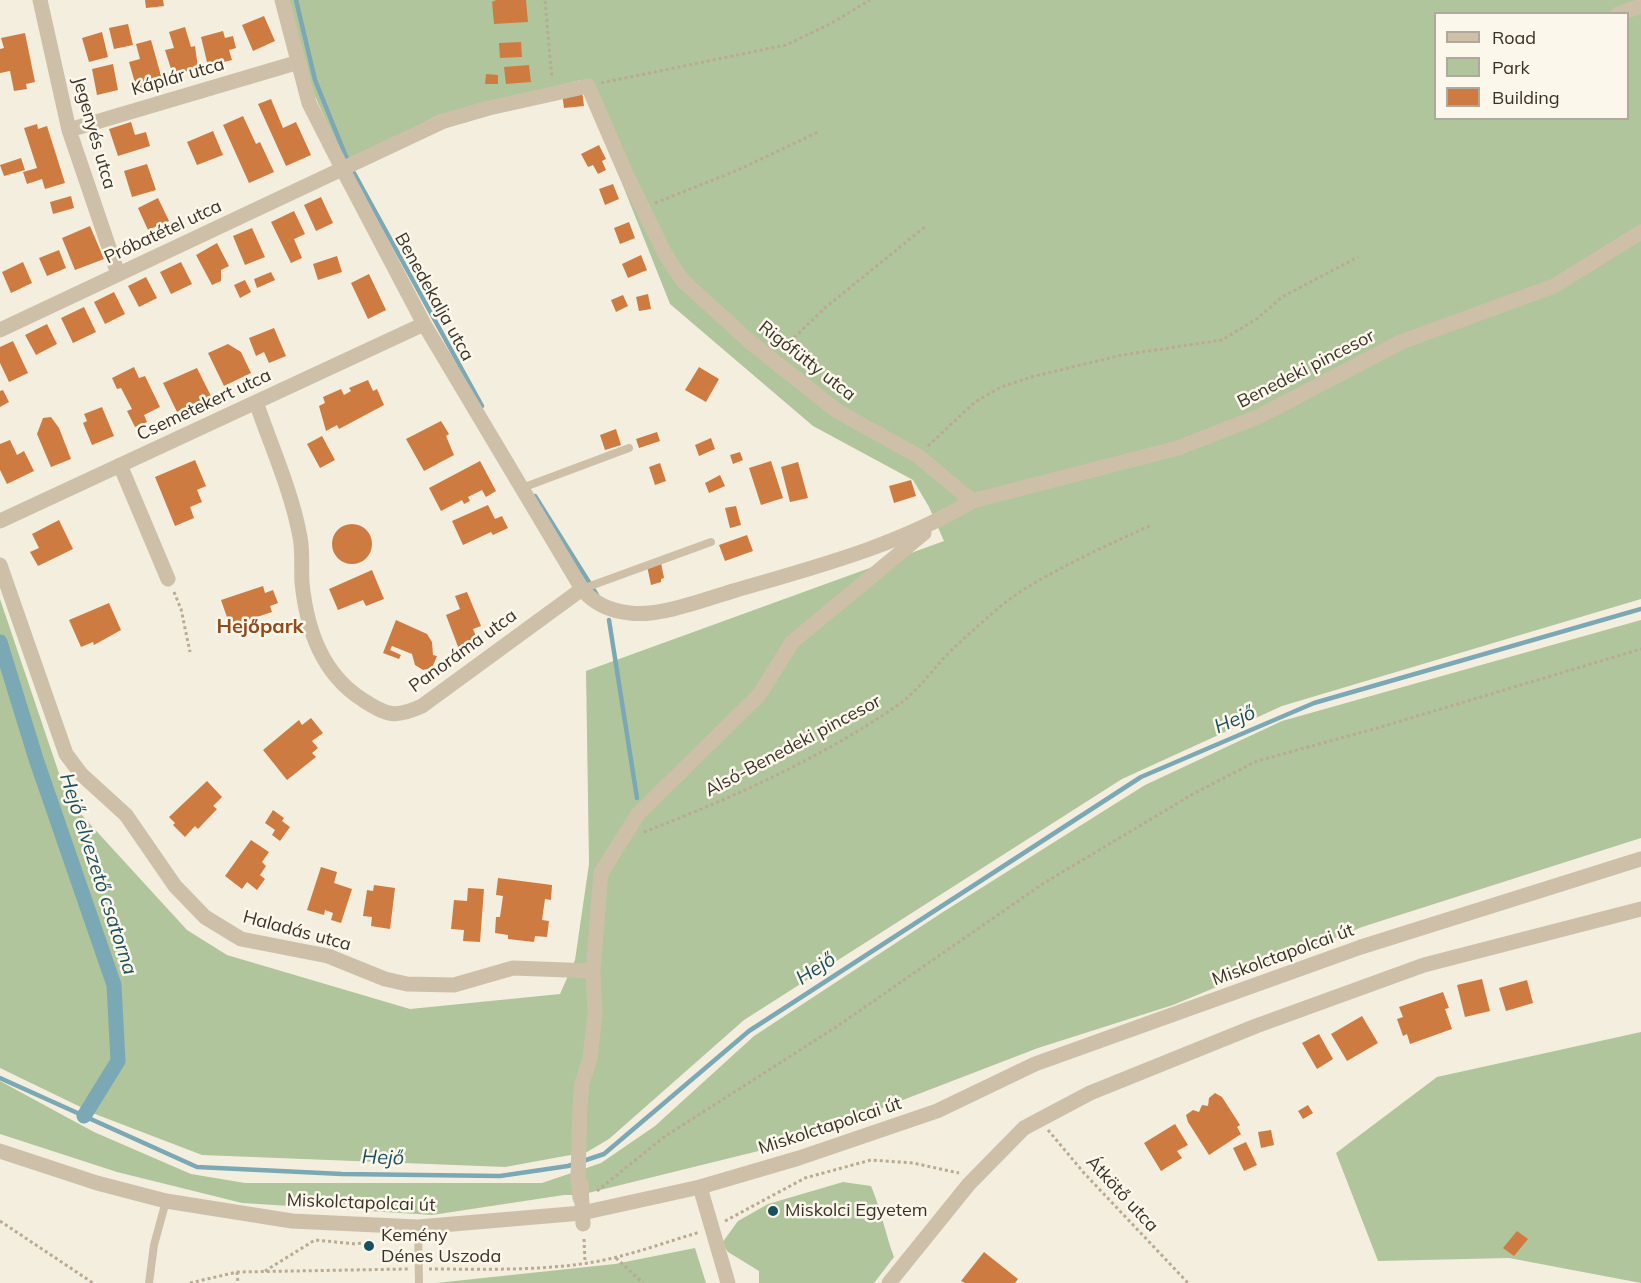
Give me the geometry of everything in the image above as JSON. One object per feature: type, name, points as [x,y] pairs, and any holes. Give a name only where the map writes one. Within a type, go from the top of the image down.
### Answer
[{"type":"street","name":"Jegenyés utca","points":[[40,0],[69,130],[118,274]]},
{"type":"street","name":"Benedekalja utca","points":[[282,0],[309,103],[342,168],[424,324],[529,484],[585,593]]},
{"type":"street","points":[[1624,12],[1641,6]]},
{"type":"street","name":"Káplár utca","points":[[69,130],[299,62]]},
{"type":"street","points":[[342,168],[444,122],[588,86]]},
{"type":"street","name":"Rigófütty utca","points":[[588,86],[664,252],[682,280],[771,360],[837,411],[918,456],[972,501]]},
{"type":"street","name":"Próbatétel utca","points":[[0,330],[342,168]]},
{"type":"street","name":"Benedeki pincesor","points":[[972,501],[1178,448],[1260,416],[1401,342],[1554,286],[1641,232]]},
{"type":"street","name":"Csemetekert utca","points":[[0,521],[424,324]]},
{"type":"street","name":"Panoráma utca","points":[[256,402],[301,538],[302,583],[312,636],[332,673],[357,696],[382,712],[402,715],[422,706],[585,593]]},
{"type":"street","points":[[120,465],[168,579]]},
{"type":"street","points":[[581,1200],[579,1140],[582,1083],[590,1059],[595,1013],[593,971],[601,873],[638,814],[759,695],[792,642],[938,522],[972,501]]},
{"type":"street","points":[[585,593],[597,604],[632,614],[666,609],[859,555],[938,522]]},
{"type":"street","name":"Haladás utca","points":[[0,565],[66,754],[81,774],[126,815],[175,886],[221,929],[241,939],[328,956],[386,979],[407,984],[454,985],[513,968],[593,971]]},
{"type":"street","name":"Miskolctapolcai út","points":[[0,1150],[97,1183],[166,1201],[292,1221],[391,1227],[418,1227],[581,1200],[700,1187],[799,1158],[937,1111],[1035,1064],[1361,947],[1641,859]]},
{"type":"street","points":[[889,1283],[969,1184],[1024,1128],[1090,1093],[1256,1026],[1424,965],[1641,909]]},
{"type":"street","points":[[700,1187],[728,1283]]},
{"type":"lane","points":[[529,484],[628,448]]},
{"type":"lane","points":[[585,593],[597,584],[711,542]]},
{"type":"lane","points":[[149,1283],[154,1245],[166,1201]]},
{"type":"lane","points":[[418,1227],[419,1283]]},
{"type":"path","points":[[588,86],[786,45],[830,24],[870,0]]},
{"type":"path","points":[[545,1],[553,93]]},
{"type":"path","points":[[643,208],[738,170],[818,132]]},
{"type":"path","points":[[771,360],[826,307],[926,226]]},
{"type":"path","points":[[918,456],[975,402],[1001,387],[1031,377],[1122,355],[1222,340],[1258,318],[1282,297],[1358,257]]},
{"type":"path","name":"Alsó-Benedeki pincesor","points":[[636,837],[668,825],[796,764],[898,706],[958,644],[1024,589],[1110,543],[1152,525]]},
{"type":"path","points":[[168,579],[181,609],[190,652]]},
{"type":"path","points":[[581,1200],[593,1194],[664,1137],[836,1027],[1044,883],[1193,794],[1257,761],[1374,729],[1641,649]]},
{"type":"path","name":"Átkötő utca","points":[[1040,1120],[1084,1173],[1188,1283]]},
{"type":"path","points":[[0,1221],[93,1283]]},
{"type":"path","points":[[263,1272],[315,1240],[356,1244],[390,1238],[391,1227]]},
{"type":"path","points":[[616,1258],[643,1283]]},
{"type":"path","points":[[237,1272],[238,1283]]},
{"type":"green space","points":[[289,0],[1641,0],[1641,599],[1282,706],[1122,779],[744,1020],[609,1139],[587,1152],[505,1167],[202,1155],[95,1114],[0,1068],[0,599],[68,800],[187,930],[227,955],[410,1009],[560,994],[575,960],[589,864],[586,671],[944,541],[929,507],[913,480],[813,426],[670,304],[581,80],[439,115],[345,162],[308,81]]},
{"type":"green space","points":[[1641,620],[1641,838],[1362,927],[1173,1005],[1038,1048],[791,1143],[580,1195],[564,1195],[432,1215],[242,1203],[117,1172],[0,1134],[0,1081],[94,1132],[191,1174],[245,1183],[542,1183],[601,1163],[655,1126],[754,1036],[943,912],[1145,785],[1282,721]]},
{"type":"green space","points":[[1641,1032],[1641,1283],[1509,1258],[1378,1261],[1336,1153],[1437,1077]]},
{"type":"green space","points":[[843,1182],[871,1186],[894,1257],[874,1283],[759,1283],[759,1271],[728,1252],[722,1243],[738,1221],[768,1204]]},
{"type":"green space","points":[[695,1248],[706,1283],[436,1283],[615,1264]]},
{"type":"building","points":[[145,0],[163,0],[164,6],[146,8]]},
{"type":"building","points":[[526,0],[528,22],[494,24],[492,2]]},
{"type":"building","points":[[264,16],[275,41],[253,51],[242,25]]},
{"type":"building","points":[[128,24],[133,45],[114,49],[109,28]]},
{"type":"building","points":[[185,27],[191,47],[195,46],[198,68],[173,75],[165,50],[174,48],[169,32]]},
{"type":"building","points":[[223,31],[225,38],[233,36],[236,48],[229,50],[232,60],[208,66],[201,37]]},
{"type":"building","points":[[102,32],[108,57],[89,62],[82,38]]},
{"type":"building","points":[[25,33],[35,82],[26,84],[27,89],[14,91],[10,71],[0,73],[0,49],[4,48],[1,38]]},
{"type":"building","points":[[151,40],[163,83],[137,90],[129,62],[140,59],[136,44]]},
{"type":"building","points":[[521,42],[522,57],[500,58],[499,43]]},
{"type":"building","points":[[113,64],[118,90],[97,95],[92,69]]},
{"type":"building","points":[[529,65],[531,82],[506,84],[504,67]]},
{"type":"building","points":[[486,74],[498,75],[498,84],[485,84]]},
{"type":"building","points":[[582,91],[584,106],[564,108],[562,93]]},
{"type":"building","points":[[271,99],[283,128],[296,122],[311,155],[286,166],[258,104]]},
{"type":"building","points":[[243,116],[256,144],[260,142],[274,172],[249,183],[223,125]]},
{"type":"building","points":[[131,122],[135,135],[146,132],[150,146],[118,156],[109,129]]},
{"type":"building","points":[[37,124],[38,129],[47,126],[65,183],[45,189],[42,179],[27,184],[23,172],[37,168],[24,128]]},
{"type":"building","points":[[213,131],[223,155],[197,165],[187,142]]},
{"type":"building","points":[[599,145],[606,159],[602,161],[606,170],[598,174],[593,165],[588,167],[581,154]]},
{"type":"building","points":[[21,158],[25,170],[4,176],[0,165]]},
{"type":"building","points":[[147,164],[156,190],[132,197],[124,171]]},
{"type":"building","points":[[613,184],[619,199],[605,205],[599,189]]},
{"type":"building","points":[[71,196],[74,208],[53,214],[50,202]]},
{"type":"building","points":[[321,197],[333,223],[316,231],[304,205]]},
{"type":"building","points":[[158,198],[169,221],[148,230],[138,208]]},
{"type":"building","points":[[294,211],[305,234],[294,239],[302,258],[291,263],[271,222]]},
{"type":"building","points":[[629,222],[635,238],[620,244],[614,228]]},
{"type":"building","points":[[90,226],[104,259],[75,270],[62,238]]},
{"type":"building","points":[[252,228],[265,257],[245,265],[233,236]]},
{"type":"building","points":[[217,243],[229,266],[221,270],[221,281],[212,285],[196,255]]},
{"type":"building","points":[[59,250],[66,268],[47,276],[39,258]]},
{"type":"building","points":[[641,255],[647,270],[628,278],[622,264]]},
{"type":"building","points":[[337,256],[342,272],[318,280],[313,264]]},
{"type":"building","points":[[23,262],[32,283],[11,293],[2,272]]},
{"type":"building","points":[[181,262],[192,284],[171,294],[160,272]]},
{"type":"building","points":[[271,272],[275,280],[257,288],[254,279]]},
{"type":"building","points":[[369,274],[386,310],[368,319],[351,283]]},
{"type":"building","points":[[146,277],[157,298],[139,307],[128,286]]},
{"type":"building","points":[[245,280],[251,292],[240,298],[234,285]]},
{"type":"building","points":[[114,292],[125,314],[105,324],[94,302]]},
{"type":"building","points":[[648,294],[651,309],[639,311],[636,297]]},
{"type":"building","points":[[623,295],[628,306],[616,312],[611,300]]},
{"type":"building","points":[[84,307],[96,332],[73,343],[61,318]]},
{"type":"building","points":[[47,324],[57,344],[36,355],[25,335]]},
{"type":"building","points":[[274,328],[286,356],[269,363],[264,352],[256,356],[249,338]]},
{"type":"building","points":[[13,341],[28,373],[9,382],[0,363],[0,347]]},
{"type":"building","points":[[228,344],[241,352],[251,373],[224,386],[208,353]]},
{"type":"building","points":[[134,367],[139,378],[145,376],[160,407],[144,415],[147,422],[135,427],[127,411],[132,409],[121,388],[117,389],[112,378]]},
{"type":"building","points":[[699,367],[719,379],[706,402],[685,390]]},
{"type":"building","points":[[197,368],[211,396],[177,412],[163,383]]},
{"type":"building","points":[[368,380],[373,391],[377,389],[384,405],[339,429],[337,425],[326,431],[319,406],[325,403],[323,397],[341,389],[344,395],[351,391],[349,388]]},
{"type":"building","points":[[3,390],[9,402],[0,407],[0,391]]},
{"type":"building","points":[[102,407],[114,436],[92,445],[83,423],[87,421],[84,414]]},
{"type":"building","points":[[51,417],[59,428],[71,459],[51,467],[37,434],[43,418]]},
{"type":"building","points":[[441,421],[449,434],[446,436],[454,455],[424,471],[406,439]]},
{"type":"building","points":[[616,429],[621,445],[605,450],[600,435]]},
{"type":"building","points":[[657,432],[660,441],[639,448],[636,439]]},
{"type":"building","points":[[322,436],[335,460],[320,468],[307,444]]},
{"type":"building","points":[[711,438],[715,449],[699,456],[695,445]]},
{"type":"building","points":[[10,440],[17,455],[24,451],[34,471],[7,484],[0,470],[0,444]]},
{"type":"building","points":[[740,452],[743,460],[733,464],[730,455]]},
{"type":"building","points":[[195,460],[206,486],[197,490],[202,502],[190,507],[194,518],[175,526],[155,477]]},
{"type":"building","points":[[480,461],[496,491],[486,497],[482,490],[468,497],[470,501],[464,504],[462,500],[441,511],[429,488]]},
{"type":"building","points":[[771,461],[783,498],[761,505],[749,468]]},
{"type":"building","points":[[798,462],[808,498],[790,502],[781,467]]},
{"type":"building","points":[[660,463],[666,481],[655,485],[649,467]]},
{"type":"building","points":[[720,475],[725,486],[709,493],[705,483]]},
{"type":"building","points":[[911,480],[916,496],[894,503],[889,486]]},
{"type":"building","points":[[488,505],[495,519],[502,516],[508,528],[493,535],[491,532],[463,545],[452,521]]},
{"type":"building","points":[[736,506],[741,525],[730,528],[725,508]]},
{"type":"building","points":[[59,520],[73,549],[38,566],[30,552],[39,548],[32,534]]},
{"type":"building","points":[[352,524],[366,530],[372,544],[366,558],[352,564],[338,558],[332,544],[338,530]]},
{"type":"building","points":[[747,535],[753,551],[725,561],[719,545]]},
{"type":"building","points":[[661,563],[664,578],[661,582],[651,585],[647,566]]},
{"type":"building","points":[[372,570],[384,599],[366,606],[363,600],[338,610],[329,589]]},
{"type":"building","points":[[263,586],[265,593],[273,590],[278,603],[270,606],[272,612],[230,626],[221,600]]},
{"type":"building","points":[[467,592],[481,626],[473,629],[479,644],[460,652],[446,615],[460,609],[455,596]]},
{"type":"building","points":[[109,603],[121,630],[94,645],[93,642],[81,647],[69,620]]},
{"type":"building","points":[[396,620],[427,634],[432,642],[433,655],[437,656],[432,668],[423,670],[415,665],[412,654],[392,646],[390,650],[401,655],[399,659],[383,653]]},
{"type":"building","points":[[311,718],[323,733],[312,741],[318,748],[312,753],[316,757],[287,780],[263,750],[299,720],[302,725]]},
{"type":"building","points":[[207,781],[222,797],[213,806],[217,809],[198,829],[195,826],[185,837],[173,825],[175,823],[169,817]]},
{"type":"building","points":[[273,810],[284,818],[282,821],[290,827],[280,841],[272,835],[275,830],[265,823]]},
{"type":"building","points":[[251,840],[269,852],[262,862],[266,866],[260,875],[265,879],[257,890],[247,882],[242,889],[225,876]]},
{"type":"building","points":[[321,867],[337,872],[334,883],[352,889],[341,923],[331,920],[333,913],[325,910],[324,915],[307,910]]},
{"type":"building","points":[[498,878],[552,885],[551,900],[545,899],[542,920],[549,921],[547,937],[535,936],[534,942],[508,939],[508,935],[495,933],[496,917],[500,917],[503,896],[496,895]]},
{"type":"building","points":[[374,885],[395,888],[390,929],[371,926],[372,917],[363,916],[367,890],[373,891]]},
{"type":"building","points":[[468,888],[484,889],[480,942],[463,941],[464,930],[451,929],[454,900],[467,901]]},
{"type":"building","points":[[1482,979],[1490,1011],[1465,1017],[1457,985]]},
{"type":"building","points":[[1527,980],[1533,1003],[1506,1011],[1499,988]]},
{"type":"building","points":[[1443,992],[1449,1008],[1445,1009],[1452,1029],[1410,1044],[1407,1034],[1403,1036],[1397,1019],[1403,1017],[1399,1007]]},
{"type":"building","points":[[1362,1016],[1378,1043],[1347,1061],[1331,1034]]},
{"type":"building","points":[[1319,1034],[1333,1059],[1317,1069],[1302,1043]]},
{"type":"building","points":[[1215,1093],[1222,1097],[1240,1125],[1237,1127],[1241,1134],[1209,1155],[1186,1115],[1193,1110],[1199,1112],[1202,1105],[1208,1106],[1209,1098]]},
{"type":"building","points":[[1308,1105],[1313,1113],[1303,1119],[1298,1111]]},
{"type":"building","points":[[1175,1124],[1188,1145],[1177,1151],[1182,1158],[1161,1171],[1144,1143]]},
{"type":"building","points":[[1271,1130],[1274,1145],[1261,1148],[1258,1132]]},
{"type":"building","points":[[1246,1142],[1257,1165],[1244,1171],[1233,1148]]},
{"type":"building","points":[[1517,1231],[1528,1239],[1514,1256],[1503,1248]]},
{"type":"building","points":[[984,1252],[1018,1279],[1015,1283],[965,1283],[961,1281]]},
{"type":"waterway","points":[[296,0],[315,80],[347,159]]},
{"type":"waterway","points":[[354,173],[482,406]]},
{"type":"waterway","points":[[535,496],[597,595]]},
{"type":"waterway","name":"Hejő","points":[[0,1078],[197,1167],[342,1174],[500,1176],[568,1166],[604,1154],[749,1031],[1141,777],[1314,703],[1641,609]]},
{"type":"waterway","points":[[609,620],[637,798]]},
{"type":"waterway","name":"Hejő elvezető csatorna","points":[[0,642],[36,759],[114,985],[118,1061],[84,1116]]},
{"type":"place","name":"Miskolci Egyetem","points":[[773,1211]]},
{"type":"place","name":"Kemény Dénes Uszoda","points":[[369,1246]]},
{"type":"district","name":"Hejőpark","points":[[260,627]]}]
